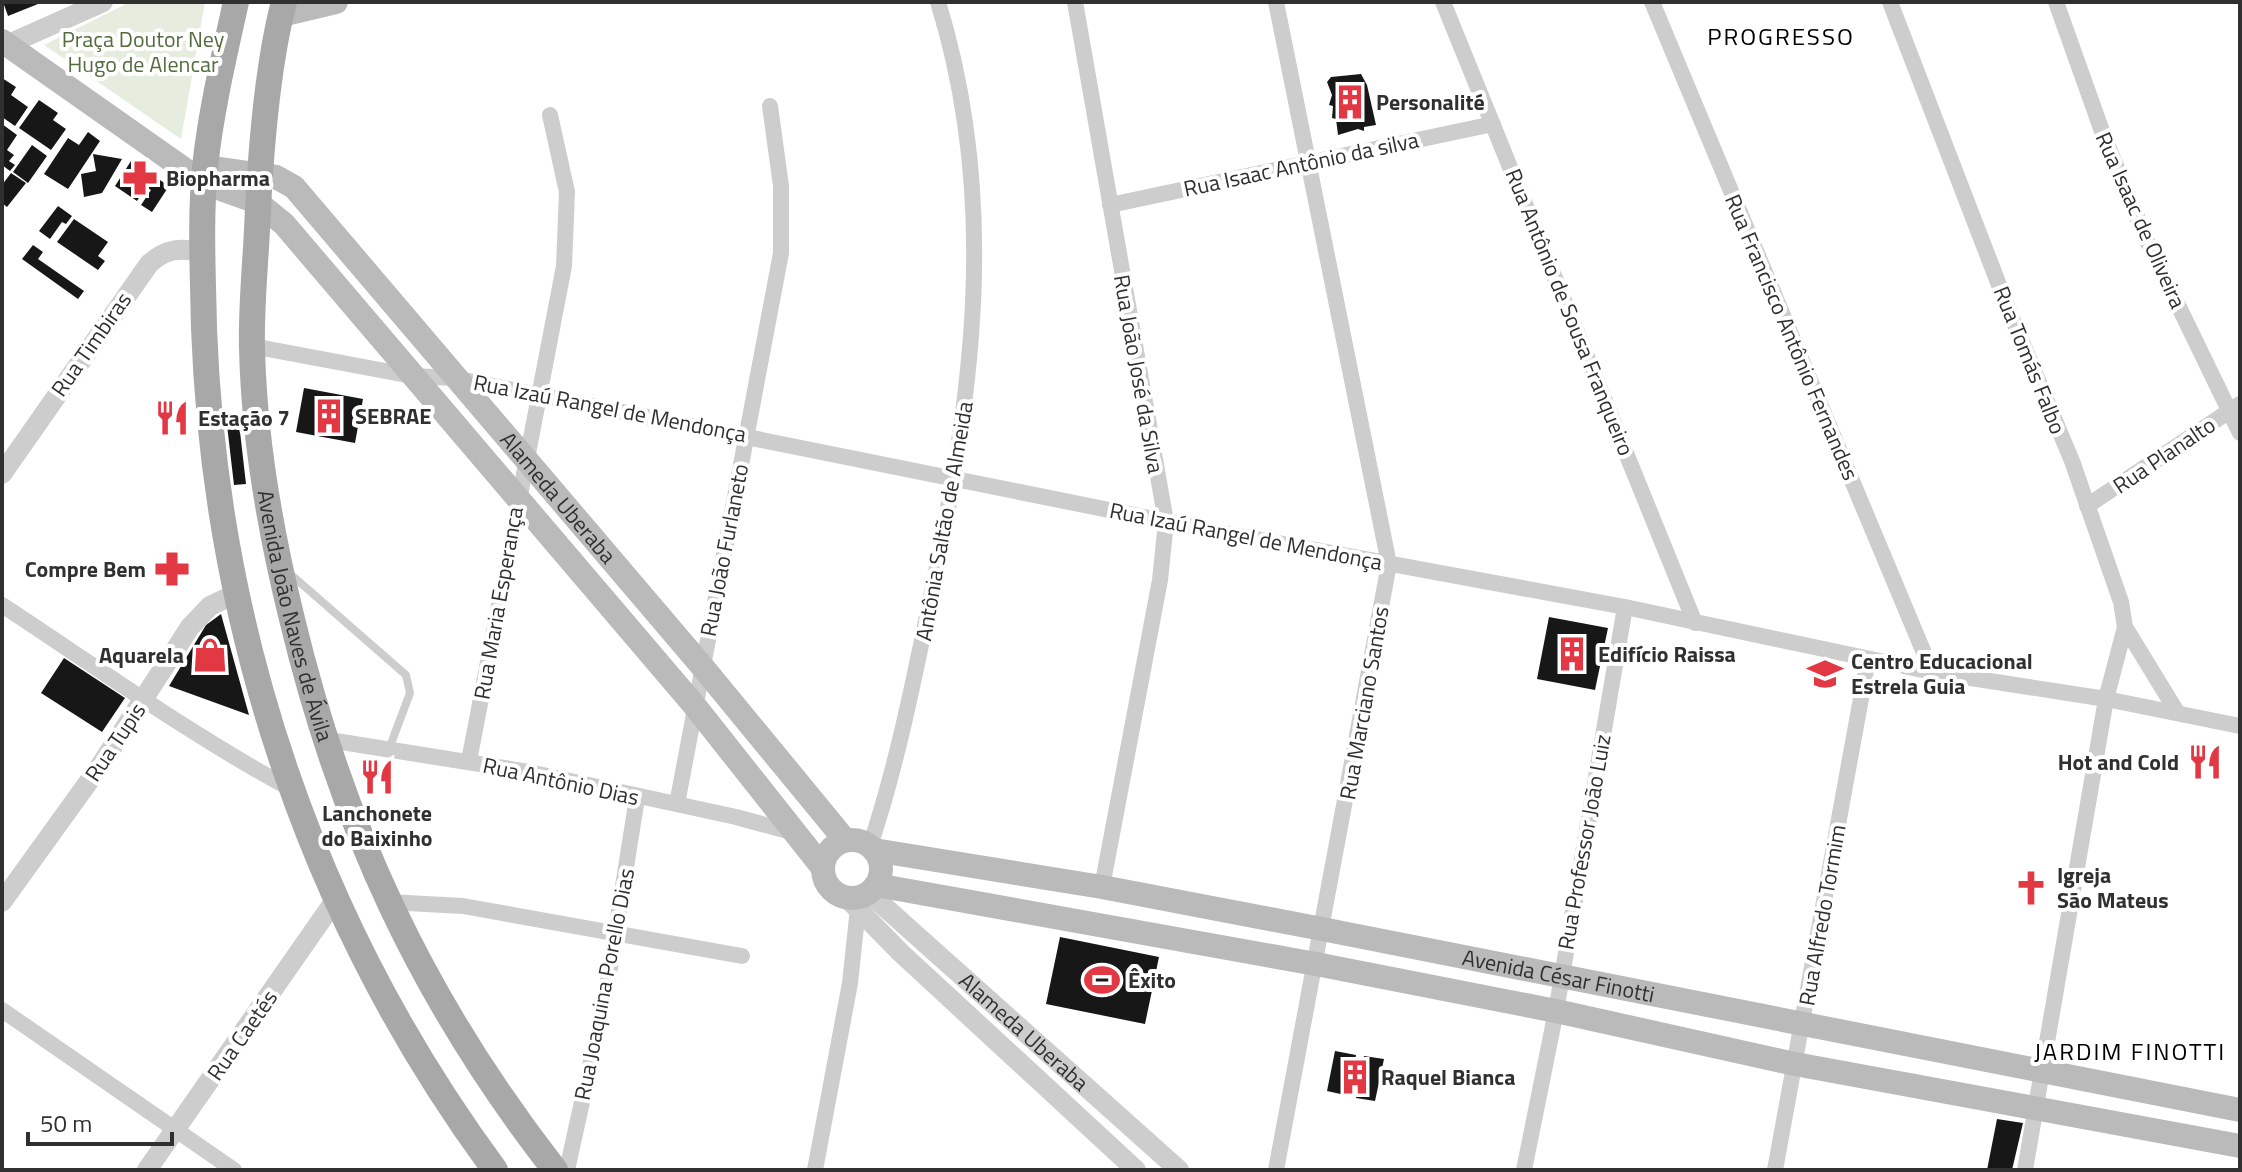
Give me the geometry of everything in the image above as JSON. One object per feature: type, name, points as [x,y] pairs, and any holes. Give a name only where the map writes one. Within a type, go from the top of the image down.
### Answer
[{"type":"main road","points":[[236,2],[205,175],[203,252],[208,416],[214,472],[237,593],[291,789],[336,899],[409,1046],[489,1167]]},
{"type":"main road","points":[[283,8],[336,2]]},
{"type":"main road","name":"Avenida João Naves de Ávila","points":[[283,8],[257,189],[252,346],[255,415],[277,562],[323,739],[370,866],[470,1055],[506,1108],[555,1170]]},
{"type":"main road","points":[[3,44],[205,175],[257,189]]},
{"type":"main road","name":"Alameda Uberaba","points":[[845,840],[701,665],[294,187],[276,177],[257,189],[516,501],[694,705],[823,868],[829,888],[863,896]]},
{"type":"main road","points":[[823,868],[827,854],[845,840],[872,848],[881,867],[863,896]]},
{"type":"main road","name":"Avenida César Finotti","points":[[872,848],[1322,929],[2240,1110]]},
{"type":"main road","name":"Avenida César Finotti","points":[[863,896],[1316,964],[1556,1011],[1795,1064],[2240,1146]]},
{"type":"street","points":[[3,44],[103,2]]},
{"type":"street","name":"Antônia Saltão de Almeida","points":[[872,848],[889,788],[956,477],[967,405],[976,249],[973,171],[965,106],[938,2]]},
{"type":"street","name":"Rua João José da Silva","points":[[1075,2],[1166,522],[1160,580],[1102,887]]},
{"type":"street","name":"Rua Marciano Santos","points":[[1276,2],[1389,564],[1276,1170]]},
{"type":"street","name":"Rua Antônio de Sousa Franqueiro","points":[[1443,2],[1695,623]]},
{"type":"street","name":"Rua Francisco Antônio Fernandes","points":[[1652,2],[1932,672]]},
{"type":"street","name":"Rua Tomás Falbo","points":[[1890,2],[2009,311],[2072,461],[2117,589],[2125,627],[2177,712]]},
{"type":"street","name":"Rua Isaac de Oliveira","points":[[2056,2],[2103,134],[2147,241],[2234,408],[2240,433]]},
{"type":"street","name":"Rua João Furlaneto","points":[[677,804],[701,665],[777,280],[783,223],[770,106]]},
{"type":"street","name":"Rua Maria Esperança","points":[[469,761],[524,459],[540,395],[564,266],[568,214],[550,115]]},
{"type":"street","name":"Rua Isaac Antônio da silva","points":[[1110,205],[1493,124]]},
{"type":"street","name":"Rua Timbiras","points":[[2,474],[149,264],[174,249],[203,252]]},
{"type":"street","name":"Rua Izaú Rangel de Mendonça","points":[[252,346],[412,376],[454,378],[956,477],[1166,522],[1625,607],[1868,660],[2106,699],[2240,726]]},
{"type":"street","name":"Rua Planalto","points":[[2087,506],[2155,464],[2234,408]]},
{"type":"street","name":"Rua Tupis","points":[[2,902],[200,615],[237,593]]},
{"type":"street","points":[[2,605],[142,702],[213,747],[291,789]]},
{"type":"street","name":"Rua Professor João Luiz","points":[[1524,1170],[1556,1011],[1625,607]]},
{"type":"street","points":[[2025,1170],[2106,699],[2125,627]]},
{"type":"street","name":"Rua Alfredo Tormim","points":[[1775,1170],[1868,660]]},
{"type":"street","name":"Rua Antônio Dias","points":[[323,739],[469,761],[677,804],[797,834]]},
{"type":"street","name":"Rua Joaquina Porello Dias","points":[[567,1170],[606,993],[637,798]]},
{"type":"street","points":[[815,1170],[863,896]]},
{"type":"street","name":"Alameda Uberaba","points":[[863,896],[911,963],[1136,1170]]},
{"type":"street","name":"Alameda Uberaba","points":[[863,896],[1179,1170]]},
{"type":"street","name":"Rua Caetés","points":[[147,1170],[336,899]]},
{"type":"street","points":[[388,902],[463,906],[742,956]]},
{"type":"street","points":[[2,1010],[234,1170]]},
{"type":"lane","points":[[277,562],[324,607],[406,675],[410,693],[389,749]]},
{"type":"green space","name":"Praça Doutor Ney Hugo de Alencar","points":[[130,2],[205,2],[181,139],[44,45]]},
{"type":"building","points":[[3,2],[43,2],[8,16]]},
{"type":"building","name":"Personalité","points":[[1361,74],[1367,85],[1376,125],[1364,127],[1364,131],[1358,129],[1338,135],[1336,119],[1332,118],[1333,106],[1329,105],[1332,95],[1327,82],[1331,77]]},
{"type":"building","points":[[2,78],[16,87],[11,95],[28,107],[15,126],[2,117]]},
{"type":"building","points":[[39,100],[58,113],[53,120],[66,129],[51,150],[19,128]]},
{"type":"building","points":[[2,124],[17,135],[7,150],[14,155],[9,161],[15,165],[10,171],[2,165]]},
{"type":"building","points":[[88,132],[100,141],[68,189],[44,174],[68,138],[79,145]]},
{"type":"building","points":[[32,145],[47,156],[28,183],[13,172]]},
{"type":"building","points":[[93,154],[122,159],[102,193],[84,197],[81,174],[96,171]]},
{"type":"building","points":[[131,161],[169,186],[152,212],[141,205],[151,190],[146,187],[137,201],[115,186]]},
{"type":"building","points":[[11,173],[26,183],[7,207],[2,203],[2,185]]},
{"type":"building","points":[[58,206],[72,216],[66,224],[62,222],[50,239],[39,231]]},
{"type":"building","points":[[74,219],[108,242],[98,256],[105,261],[98,270],[57,242]]},
{"type":"building","points":[[33,245],[43,252],[38,259],[84,291],[78,299],[22,259]]},
{"type":"building","name":"SEBRAE","points":[[304,388],[363,399],[355,443],[296,432]]},
{"type":"building","points":[[239,423],[246,484],[234,485],[227,425]]},
{"type":"building","name":"Aquarela","points":[[221,614],[249,715],[169,686],[206,625]]},
{"type":"building","name":"Edifício Raissa","points":[[1549,617],[1608,628],[1595,690],[1537,679]]},
{"type":"building","points":[[64,658],[125,698],[102,732],[41,693]]},
{"type":"building","name":"Êxito","points":[[1060,937],[1159,957],[1145,1024],[1046,1004]]},
{"type":"building","name":"Raquel Bianca","points":[[1335,1051],[1356,1055],[1353,1072],[1359,1073],[1364,1056],[1384,1059],[1375,1101],[1356,1098],[1357,1084],[1348,1082],[1345,1095],[1327,1091]]},
{"type":"building","points":[[1997,1119],[2023,1123],[2012,1170],[1987,1170]]},
{"type":"place","name":"Personalité","points":[[1350,102]]},
{"type":"place","name":"Biopharma","points":[[140,178]]},
{"type":"place","name":"SEBRAE","points":[[329,416]]},
{"type":"place","name":"Estação 7","points":[[172,418]]},
{"type":"place","name":"Compre Bem","points":[[172,569]]},
{"type":"place","name":"Edifício Raissa","points":[[1572,654]]},
{"type":"place","name":"Aquarela","points":[[210,655]]},
{"type":"place","name":"Centro Educacional Estrela Guia","points":[[1825,674]]},
{"type":"place","name":"Hot and Cold","points":[[2205,762]]},
{"type":"place","name":"Lanchonete do Baixinho","points":[[377,777]]},
{"type":"place","name":"Igreja São Mateus","points":[[2031,888]]},
{"type":"place","name":"Êxito","points":[[1102,980]]},
{"type":"place","name":"Raquel Bianca","points":[[1355,1077]]},
{"type":"district","name":"PROGRESSO","points":[[1781,37]]},
{"type":"district","name":"JARDIM FINOTTI","points":[[2130,1052]]}]
